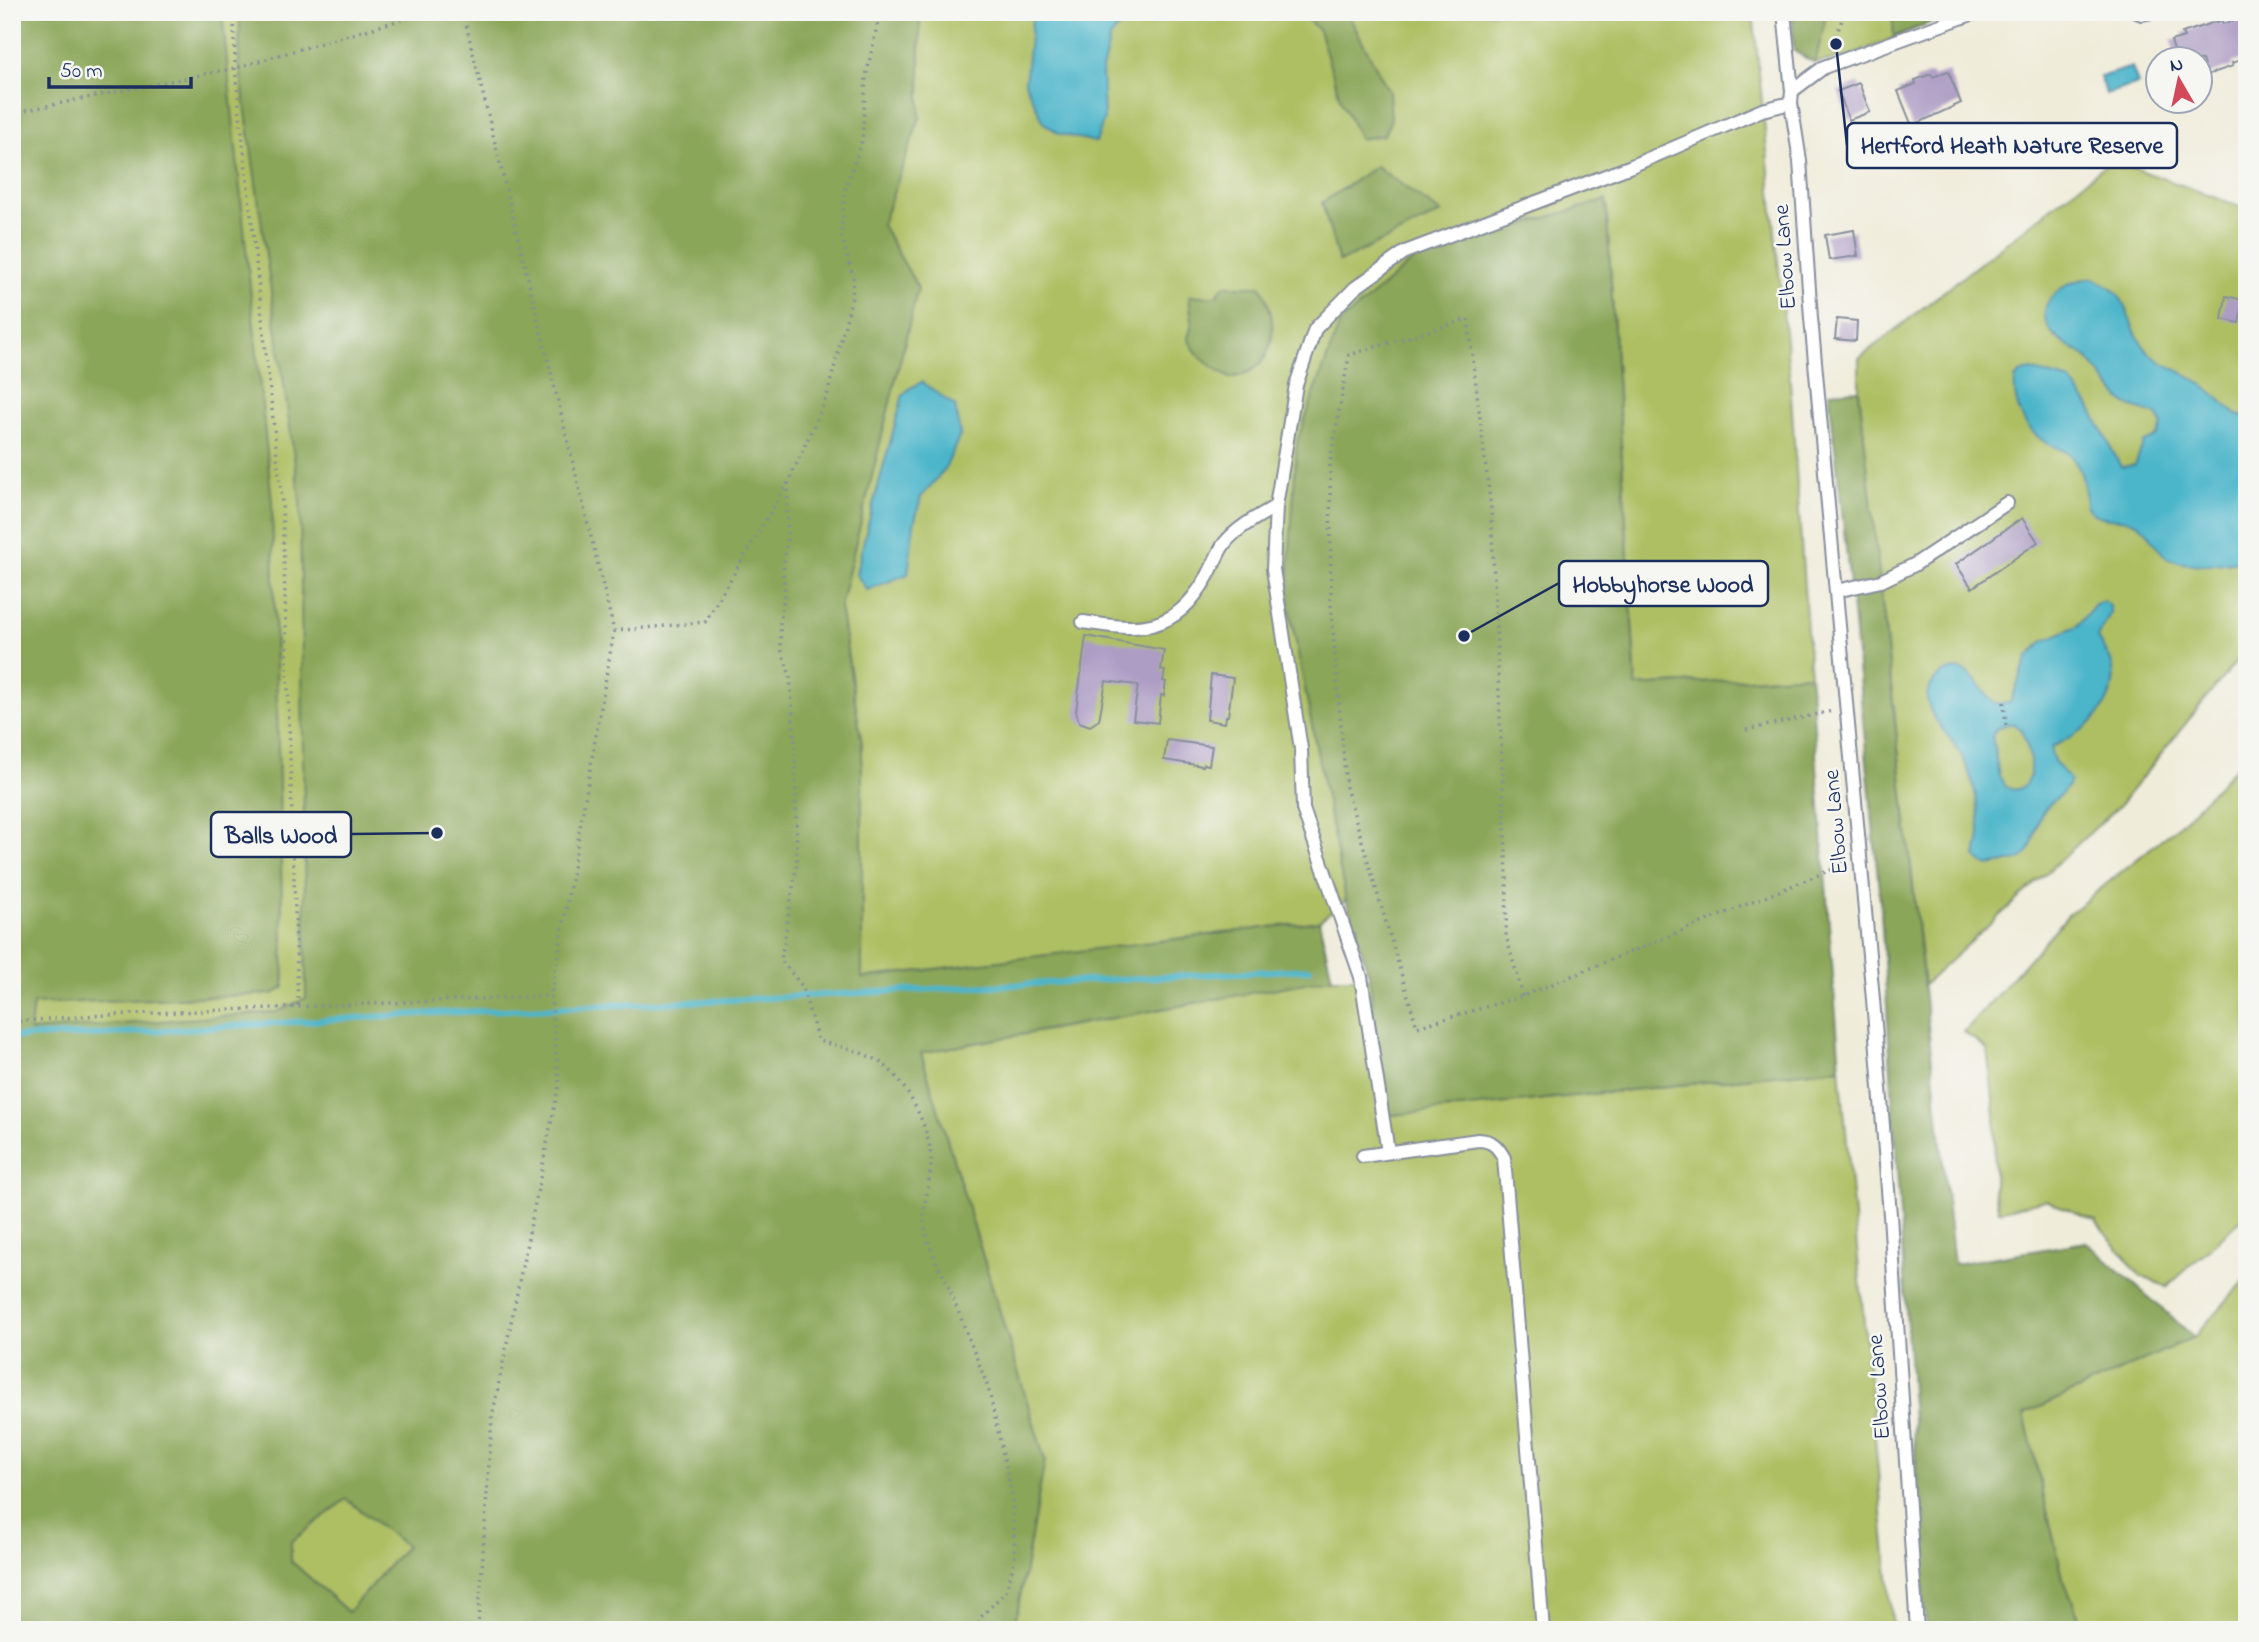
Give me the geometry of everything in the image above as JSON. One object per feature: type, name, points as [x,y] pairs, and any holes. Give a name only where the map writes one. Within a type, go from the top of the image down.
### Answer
[{"type":"lane","name":"Elbow Lane","points":[[1784,12],[1800,161],[1811,318],[1861,848],[1889,1202],[1917,1630]]},
{"type":"lane","points":[[1388,1152],[1361,977],[1303,809],[1301,749],[1273,569],[1276,506],[1296,384],[1315,329],[1355,288],[1405,252],[1629,167],[1792,97],[1824,67],[1977,12]]},
{"type":"lane","points":[[2137,12],[2152,12]]},
{"type":"lane","points":[[1836,591],[1881,581],[1914,565],[2007,503]]},
{"type":"lane","points":[[1083,622],[1137,627],[1157,625],[1175,617],[1191,601],[1207,578],[1225,543],[1245,525],[1276,506]]},
{"type":"lane","points":[[1363,1156],[1487,1140],[1498,1148],[1504,1158],[1544,1630]]},
{"type":"path","points":[[234,12],[235,68],[282,502],[298,1006]]},
{"type":"path","points":[[12,113],[235,68],[428,12]]},
{"type":"path","points":[[463,12],[614,631],[551,996],[559,1084],[492,1416],[478,1630]]},
{"type":"path","points":[[614,631],[705,622],[789,483],[827,396],[852,297],[853,277],[841,234],[845,189],[862,141],[866,77],[880,12]]},
{"type":"path","points":[[1824,67],[1845,12]]},
{"type":"path","points":[[1523,996],[1506,936],[1507,878],[1491,509],[1468,319],[1349,355],[1330,463],[1331,604],[1346,787],[1418,1027],[1523,996],[1833,869],[1861,848]]},
{"type":"path","points":[[789,483],[780,649],[790,676],[795,744],[797,863],[781,960],[802,986],[818,1041],[848,1048],[877,1060],[906,1089],[924,1124],[931,1161],[924,1216],[926,1229],[935,1263],[945,1278],[988,1387],[1012,1494],[1015,1558],[1006,1591],[981,1617],[978,1630]]},
{"type":"path","points":[[2004,702],[2006,727]]},
{"type":"path","points":[[1746,730],[1847,708]]},
{"type":"path","points":[[12,1021],[551,996]]},
{"type":"green space","points":[[12,12],[1753,12],[1790,381],[1810,675],[1636,686],[1606,200],[1287,596],[1346,900],[1319,921],[1332,978],[1370,978],[1384,1116],[1840,1068],[1893,1630],[12,1630]]},
{"type":"green space","points":[[12,12],[222,12],[272,503],[284,987],[273,994],[33,1004],[30,1031],[277,1012],[306,998],[300,500],[239,61],[240,12],[920,12],[920,117],[882,225],[918,288],[840,607],[862,744],[862,978],[1319,921],[1332,978],[921,1053],[1045,1460],[1014,1630],[12,1630]],"holes":[[[346,1499],[406,1546],[348,1612],[291,1561],[291,1542]]]},
{"type":"green space","points":[[1299,12],[1347,12],[1389,92],[1391,119],[1384,135],[1360,139],[1341,101],[1319,30]]},
{"type":"green space","points":[[1792,12],[1955,12],[1849,57],[1815,63],[1794,51]]},
{"type":"green space","points":[[1792,12],[1827,12],[1815,63],[1794,51]]},
{"type":"green space","points":[[1892,12],[1955,12],[1894,37]]},
{"type":"green space","points":[[2112,160],[2247,209],[2247,648],[2118,807],[1924,985],[1859,390],[1859,358]]},
{"type":"green space","points":[[1376,166],[1441,213],[1339,262],[1322,203]]},
{"type":"green space","points":[[1606,200],[1636,686],[1810,675],[1840,1068],[1384,1116],[1370,978],[1346,900],[1287,596],[1297,441],[1340,323],[1418,256]]},
{"type":"green space","points":[[1224,286],[1261,286],[1271,315],[1272,330],[1271,343],[1258,366],[1230,378],[1200,357],[1188,338],[1192,322],[1189,296],[1216,296]]},
{"type":"green space","points":[[1859,390],[1954,1264],[2086,1242],[2194,1337],[2024,1414],[2063,1578],[2084,1630],[1926,1630],[1881,911],[1829,392]]},
{"type":"green space","points":[[2247,756],[2247,1214],[2167,1287],[2140,1276],[2095,1220],[2045,1200],[1999,1211],[1994,1189],[1995,1115],[1987,1049],[1964,1032],[2069,914],[2178,826]]},
{"type":"green space","points":[[2247,1278],[2247,1630],[2084,1630],[2063,1578],[2024,1414],[2194,1337]]},
{"type":"water","points":[[1035,12],[1130,12],[1110,38],[1102,69],[1104,119],[1096,142],[1060,134],[1044,123],[1025,83]]},
{"type":"water","points":[[2132,67],[2138,84],[2106,94],[2100,77]]},
{"type":"water","points":[[2091,278],[2114,290],[2125,306],[2138,337],[2150,353],[2197,381],[2237,415],[2247,417],[2247,559],[2206,565],[2185,564],[2167,557],[2135,522],[2101,517],[2090,511],[2086,505],[2079,468],[2073,459],[2065,451],[2038,437],[2021,415],[2016,398],[2015,379],[2022,372],[2031,370],[2071,381],[2090,407],[2121,467],[2135,465],[2144,442],[2154,438],[2160,431],[2162,424],[2157,415],[2122,401],[2088,359],[2057,338],[2047,323],[2045,313],[2052,296],[2070,284]]},
{"type":"water","points":[[922,382],[955,406],[960,435],[945,469],[921,497],[914,524],[908,574],[867,590],[856,574],[872,507],[903,395]]},
{"type":"water","points":[[2104,601],[2110,606],[2110,614],[2097,637],[2110,658],[2113,670],[2112,689],[2104,707],[2092,722],[2052,747],[2054,761],[2070,780],[2066,789],[2041,815],[2027,854],[2014,861],[1984,864],[1976,857],[1980,834],[1971,777],[1957,748],[1928,705],[1929,688],[1940,675],[1959,669],[1972,677],[1994,703],[2010,703],[2028,657],[2043,641],[2077,626],[2095,604]],"holes":[[[2014,724],[2022,730],[2030,757],[2030,776],[2024,787],[2014,790],[2006,787],[1999,776],[1992,736],[1996,729]]]},
{"type":"building","points":[[2247,16],[2247,58],[2232,63],[2233,66],[2214,73],[2214,46],[2173,46],[2171,41],[2184,37],[2182,33],[2221,20],[2223,24]]},
{"type":"building","points":[[1948,71],[1961,103],[1912,126],[1898,91],[1916,84],[1915,80]]},
{"type":"building","points":[[1859,83],[1870,112],[1849,120],[1838,91]]},
{"type":"building","points":[[1854,230],[1858,256],[1829,260],[1825,235]]},
{"type":"building","points":[[2226,296],[2244,300],[2239,323],[2222,319]]},
{"type":"building","points":[[1837,319],[1857,321],[1856,341],[1835,339]]},
{"type":"building","points":[[2022,518],[2038,542],[1972,588],[1956,564]]},
{"type":"building","points":[[1086,636],[1164,650],[1161,670],[1165,671],[1163,681],[1166,682],[1164,696],[1161,695],[1158,723],[1133,720],[1138,685],[1106,681],[1099,720],[1090,726],[1079,722],[1076,711]]},
{"type":"building","points":[[1211,675],[1233,678],[1225,723],[1207,720]]},
{"type":"building","points":[[1167,740],[1212,746],[1209,765],[1164,760]]},
{"type":"waterway","points":[[12,1037],[91,1035],[436,1013],[1310,969]]},
{"type":"place","name":"Hertford Heath Nature Reserve","points":[[1836,44]]},
{"type":"place","name":"Hobbyhorse Wood","points":[[1464,636]]},
{"type":"place","name":"Balls Wood","points":[[437,833]]}]
